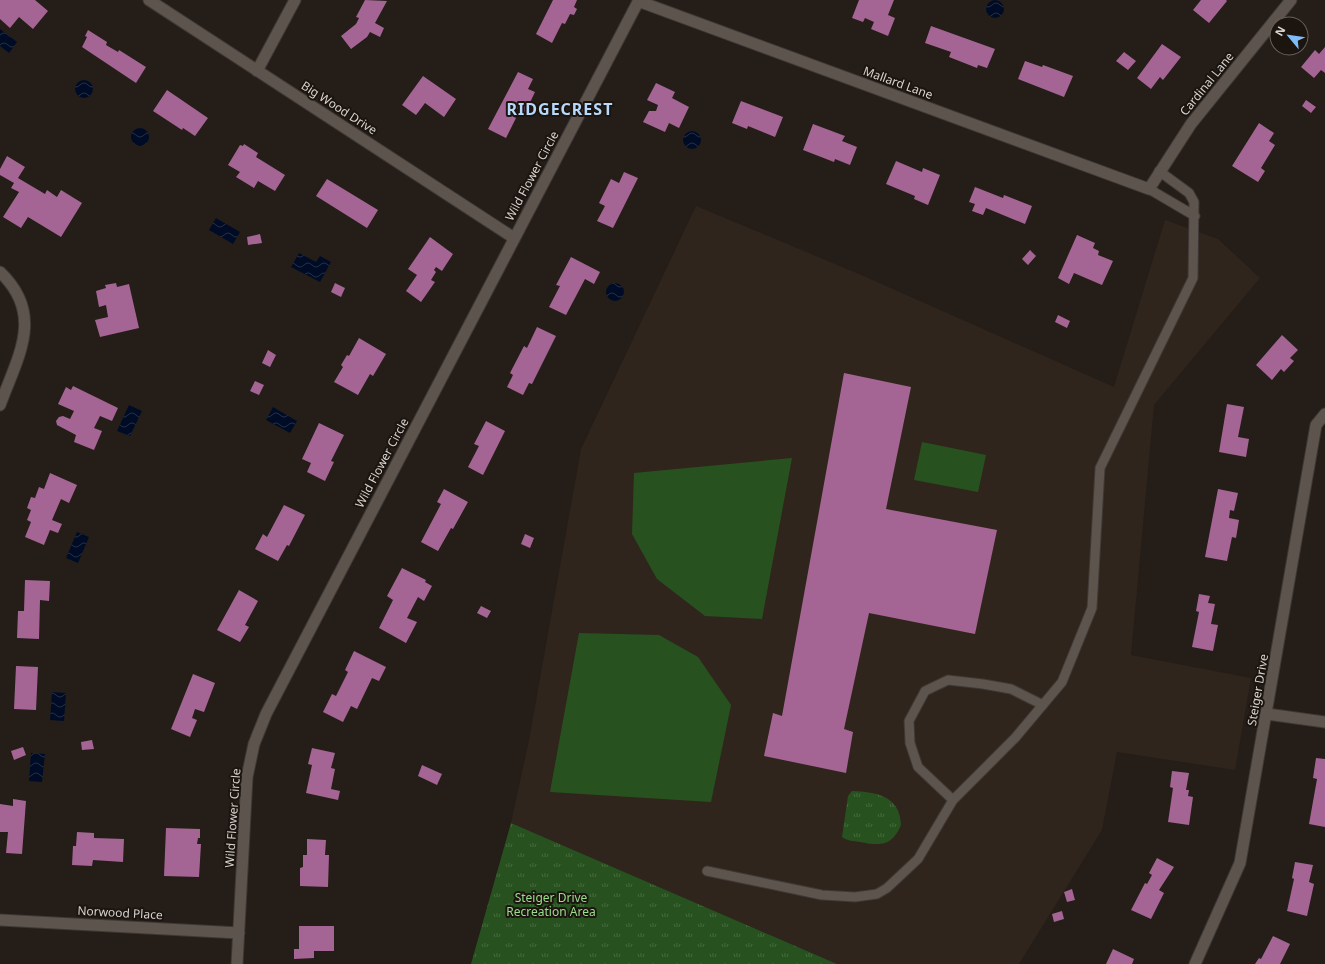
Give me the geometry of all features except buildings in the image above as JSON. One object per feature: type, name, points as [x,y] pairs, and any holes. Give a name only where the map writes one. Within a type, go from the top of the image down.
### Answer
[{"type":"street","name":"Big Wood Drive","points":[[149,0],[514,238]]},
{"type":"street","points":[[257,71],[295,0]]},
{"type":"street","name":"Cardinal Lane","points":[[1149,189],[1159,171],[1191,124],[1291,0]]},
{"type":"street","name":"Mallard Lane","points":[[639,1],[1149,189]]},
{"type":"street","name":"Wild Flower Circle","points":[[237,964],[247,777],[254,744],[281,684],[639,1]]},
{"type":"street","points":[[0,272],[17,291],[24,308],[26,322],[24,338],[0,405]]},
{"type":"street","name":"Steiger Drive","points":[[1194,964],[1240,863],[1316,425],[1325,414]]},
{"type":"street","points":[[1267,714],[1325,722]]},
{"type":"street","name":"Norwood Place","points":[[0,920],[238,933]]},
{"type":"lane","points":[[707,871],[827,896],[855,897],[877,894],[887,888],[918,859],[952,800],[1015,738],[1062,682],[1092,608],[1100,468],[1193,278],[1194,202],[1189,193],[1159,171]]},
{"type":"lane","points":[[1149,189],[1195,216]]},
{"type":"lane","points":[[952,800],[918,767],[910,743],[909,721],[925,691],[948,680],[983,684],[1011,689],[1043,705]]},
{"type":"shaded area","points":[[696,206],[859,274],[1114,387],[1165,220],[1218,239],[1260,278],[1154,405],[1131,655],[1251,678],[1235,770],[1117,752],[1102,830],[1019,964],[837,964],[511,823],[529,740],[581,449]]},
{"type":"green space","points":[[922,442],[986,455],[978,492],[914,480]]},
{"type":"green space","points":[[792,458],[762,619],[705,616],[657,579],[632,534],[634,473]]},
{"type":"green space","points":[[579,633],[659,635],[698,657],[731,705],[711,802],[550,792]]},
{"type":"green space","points":[[852,791],[878,795],[892,802],[900,815],[901,825],[898,832],[890,841],[874,844],[851,841],[842,837],[848,796]]},
{"type":"green space","name":"Steiger Drive Recreation Area","points":[[511,823],[837,964],[471,964]]},
{"type":"water","points":[[995,0],[1001,3],[1004,9],[1001,15],[995,18],[989,15],[986,9],[989,3]]},
{"type":"water","points":[[0,29],[17,42],[9,53],[0,46]]},
{"type":"water","points":[[84,80],[90,83],[93,89],[90,95],[84,98],[78,95],[75,89],[78,83]]},
{"type":"water","points":[[140,128],[146,131],[149,137],[146,143],[140,146],[134,143],[131,137],[134,131]]},
{"type":"water","points":[[692,131],[698,134],[701,140],[698,146],[692,149],[686,146],[683,140],[686,134]]},
{"type":"water","points":[[216,218],[240,232],[233,244],[209,230]]},
{"type":"water","points":[[299,253],[316,262],[320,256],[331,262],[320,282],[291,267]]},
{"type":"water","points":[[615,283],[621,286],[624,292],[621,298],[615,301],[609,298],[606,292],[609,286]]},
{"type":"water","points":[[129,405],[142,411],[130,436],[117,431]]},
{"type":"water","points":[[273,407],[297,421],[290,433],[266,420]]},
{"type":"water","points":[[77,532],[89,537],[78,563],[66,558]]},
{"type":"water","points":[[52,692],[66,693],[64,721],[50,720]]},
{"type":"water","points":[[31,753],[45,754],[42,782],[29,781]]},
{"type":"district","name":"RIDGECREST","points":[[560,109]]}]
